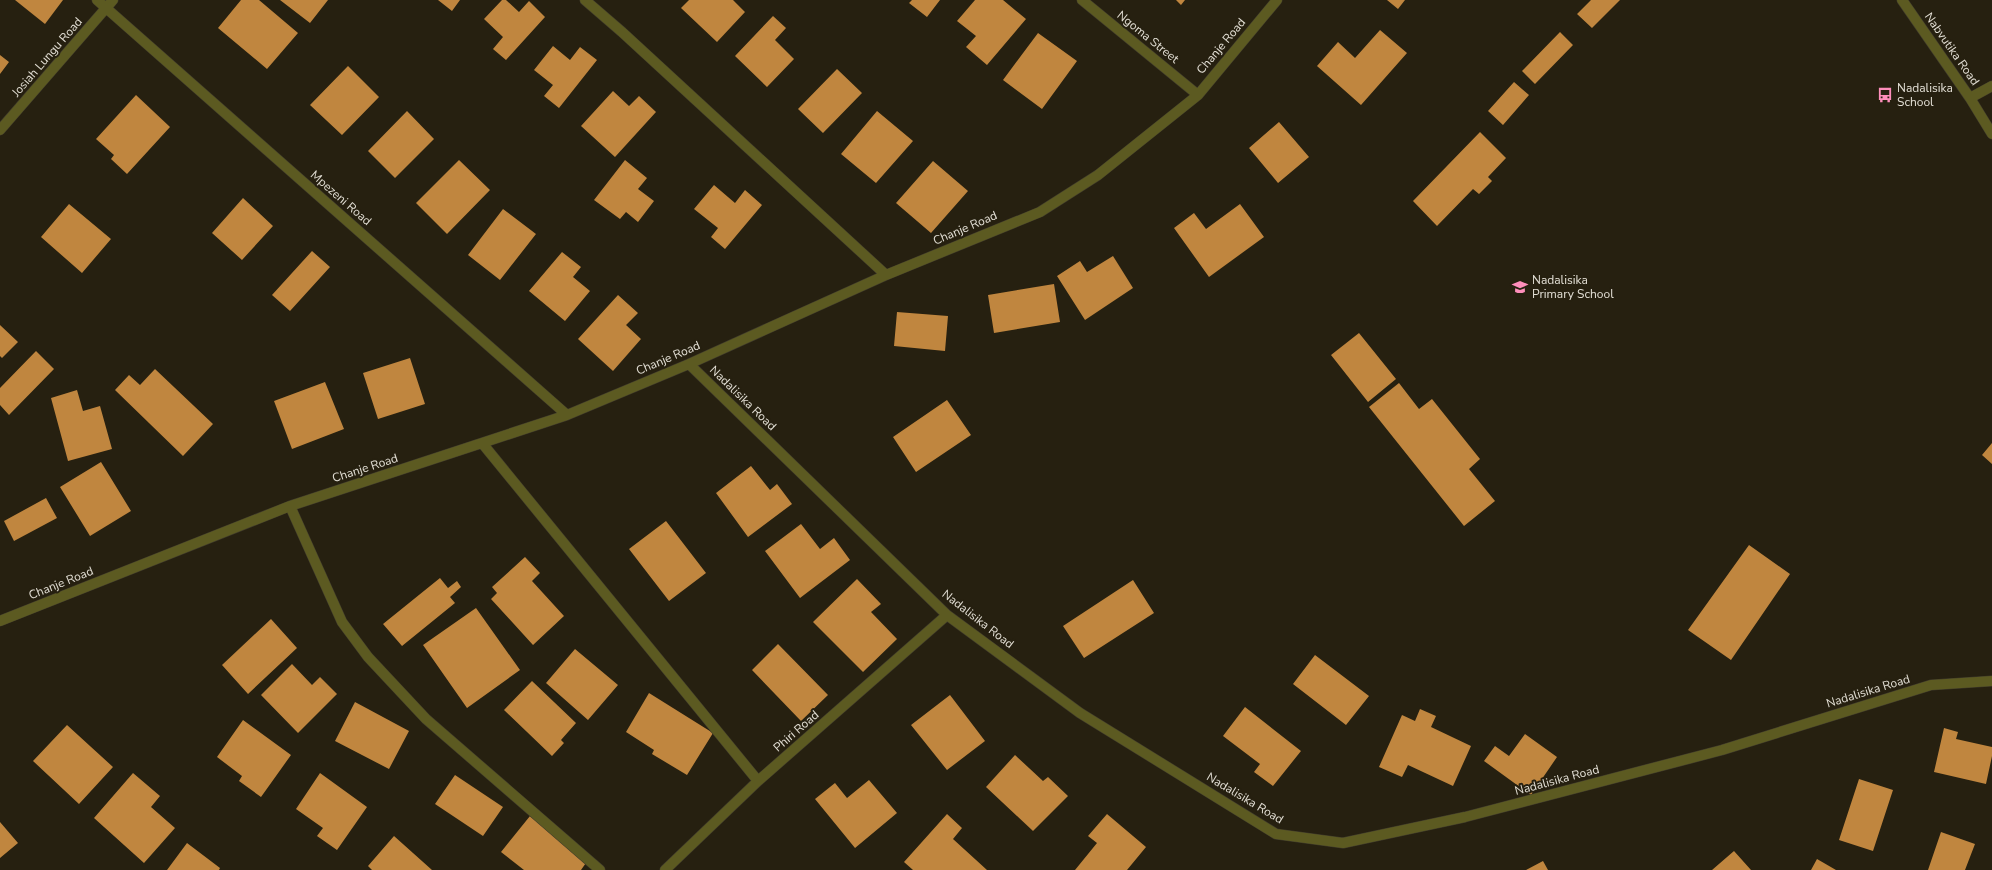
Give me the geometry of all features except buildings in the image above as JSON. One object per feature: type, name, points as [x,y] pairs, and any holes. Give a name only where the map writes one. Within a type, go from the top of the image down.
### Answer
[{"type":"street","name":"Mpezeni Road","points":[[97,0],[110,4],[567,415]]},
{"type":"street","points":[[585,0],[622,32],[886,275]]},
{"type":"street","name":"Ngoma Street","points":[[1082,0],[1198,95]]},
{"type":"street","name":"Chanje Road","points":[[0,621],[290,506],[567,415],[689,364],[886,275],[1040,212],[1098,175],[1198,95],[1277,0]]},
{"type":"street","name":"Nabvutika Road","points":[[1902,0],[1970,98],[1992,134]]},
{"type":"street","name":"Josiah Lungu Road","points":[[0,130],[110,4]]},
{"type":"street","points":[[1970,98],[1992,86]]},
{"type":"street","name":"Nadalisika Road","points":[[689,364],[947,615],[1080,713],[1276,834],[1343,843],[1465,817],[1722,750],[1931,685],[1992,681]]},
{"type":"street","points":[[482,443],[758,781]]},
{"type":"street","points":[[290,506],[342,622],[368,657],[426,719],[600,870]]},
{"type":"street","name":"Phiri Road","points":[[665,870],[758,781],[947,615]]},
{"type":"place","name":"Nadalisika School","points":[[1885,95]]},
{"type":"place","name":"Nadalisika Primary School","points":[[1520,287]]}]
